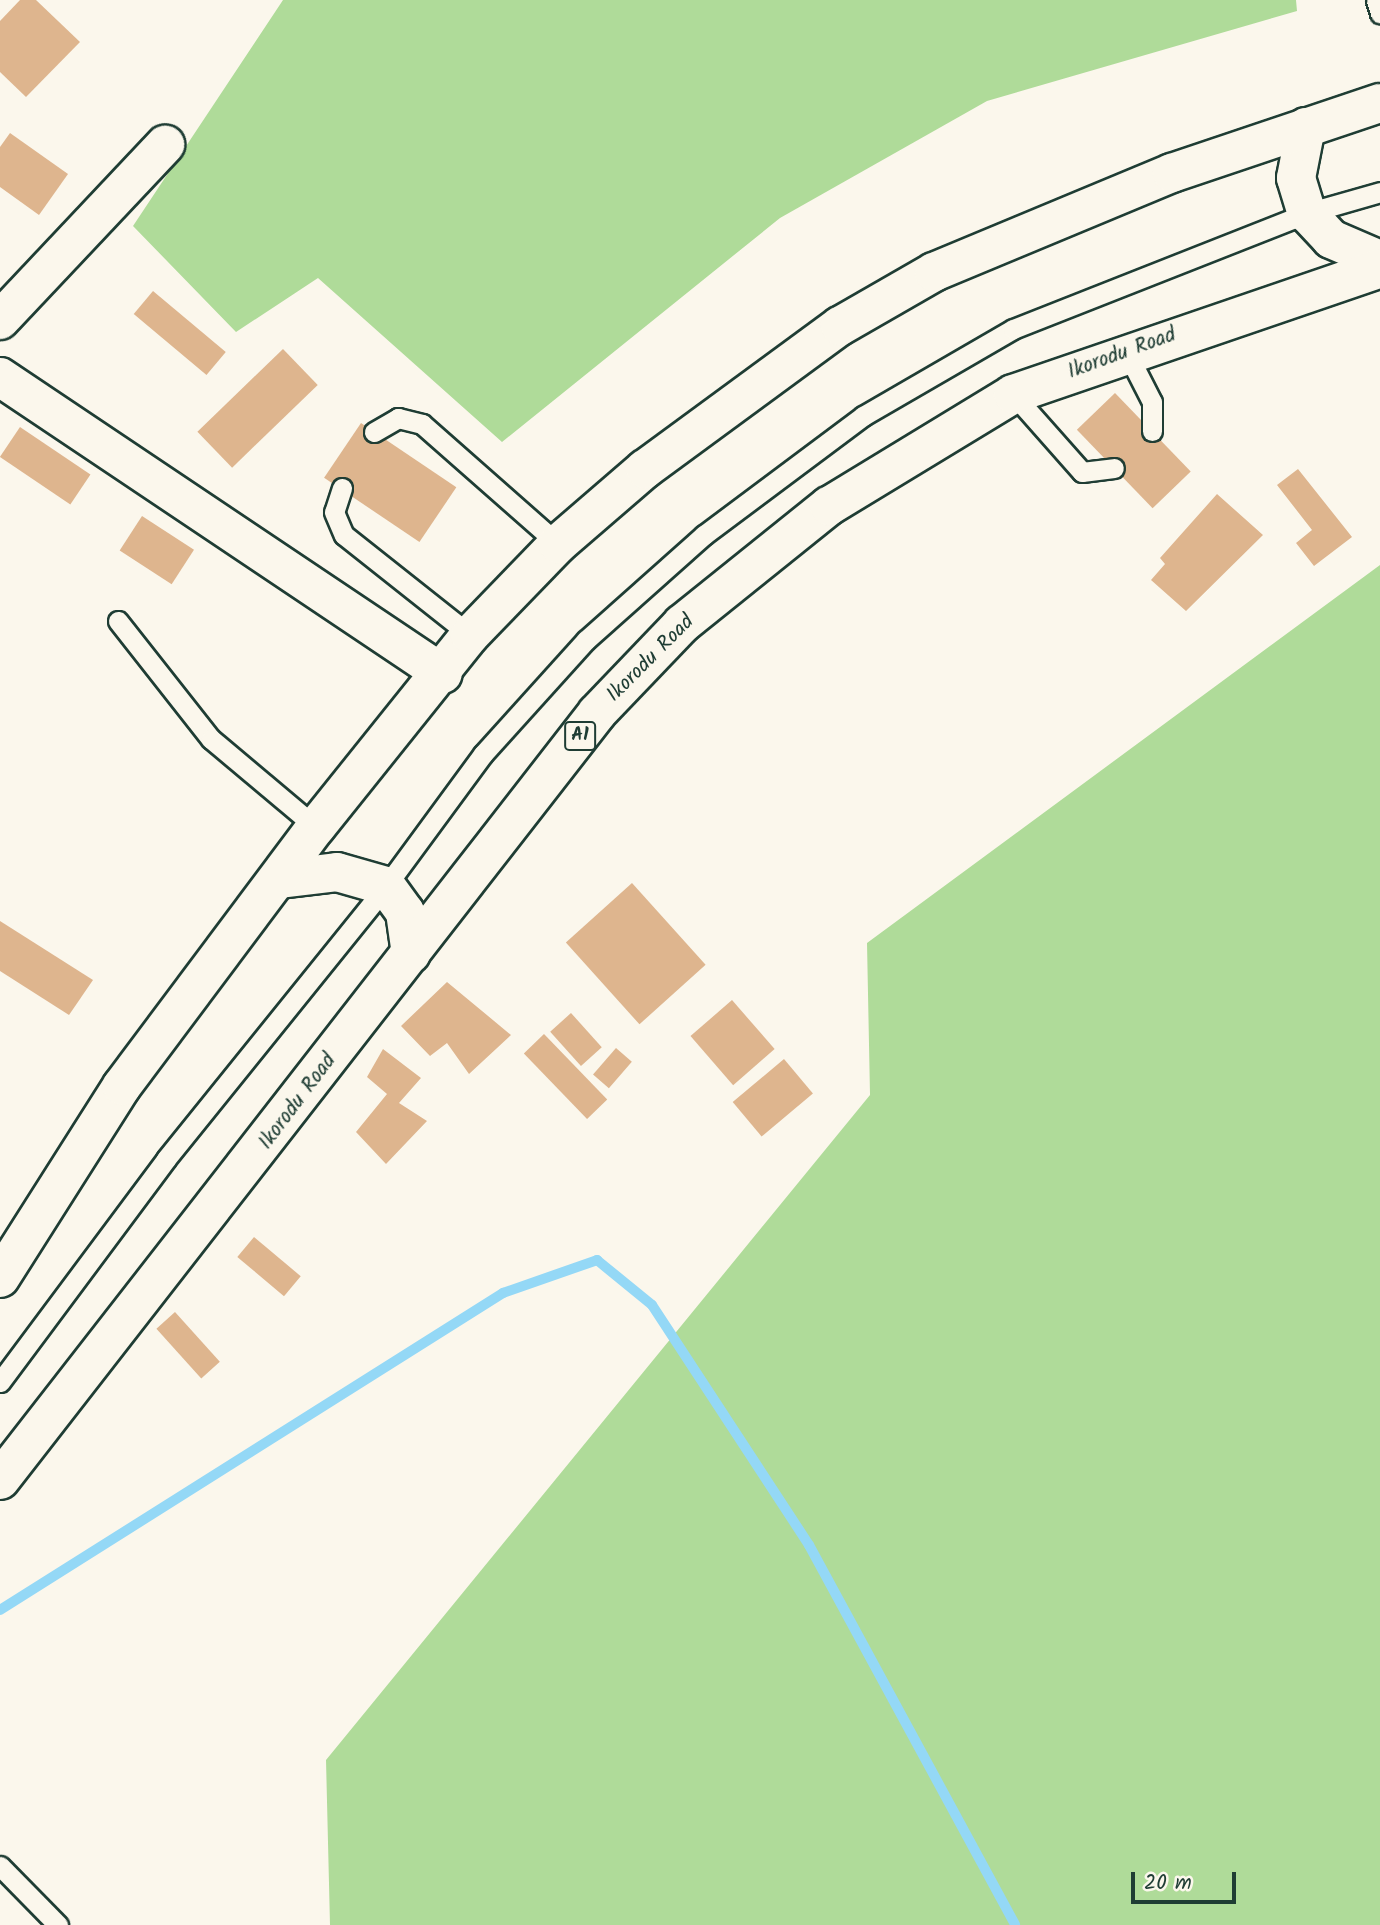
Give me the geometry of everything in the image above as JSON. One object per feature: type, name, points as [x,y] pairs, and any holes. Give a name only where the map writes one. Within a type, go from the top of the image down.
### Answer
[{"type":"main road","points":[[0,1278],[122,1086],[280,879],[316,827],[443,674],[470,635],[558,544],[729,405],[840,326],[934,272],[1051,220],[1306,127],[1380,103]]},
{"type":"main road","points":[[1306,127],[1296,178],[1307,213],[1331,239],[1380,260]]},
{"type":"main road","points":[[0,320],[165,145]]},
{"type":"main road","name":"Ikorodu Road","points":[[0,1480],[597,713],[682,624],[829,506],[1013,394],[1126,351],[1380,268]]},
{"type":"main road","points":[[0,377],[443,674]]},
{"type":"main road","points":[[280,879],[337,872],[386,886],[405,912],[411,954]]},
{"type":"lane","points":[[1376,0],[1380,13]]},
{"type":"lane","points":[[0,1382],[166,1158],[386,886],[483,754],[586,640],[704,535],[863,416],[1013,329],[1307,213],[1380,192]]},
{"type":"lane","points":[[1126,351],[1152,402],[1152,430]]},
{"type":"lane","points":[[1013,394],[1082,472],[1114,468]]},
{"type":"lane","points":[[374,432],[398,418],[422,424],[558,544]]},
{"type":"lane","points":[[342,488],[334,512],[344,536],[470,635]]},
{"type":"lane","points":[[118,621],[211,738],[316,827]]},
{"type":"lane","points":[[0,1866],[58,1925]]},
{"type":"green space","points":[[283,0],[1296,0],[1297,11],[987,101],[780,218],[502,442],[318,278],[236,332],[133,226]]},
{"type":"green space","points":[[1380,565],[1380,1925],[330,1925],[326,1760],[870,1095],[867,943]]},
{"type":"building","points":[[20,0],[36,0],[80,42],[26,97],[0,72],[0,21]]},
{"type":"building","points":[[10,133],[68,174],[39,215],[0,187],[0,147]]},
{"type":"building","points":[[153,291],[226,352],[206,375],[134,314]]},
{"type":"building","points":[[283,349],[318,385],[232,468],[197,432]]},
{"type":"building","points":[[1115,393],[1191,471],[1153,508],[1077,430]]},
{"type":"building","points":[[361,423],[456,487],[419,542],[324,478]]},
{"type":"building","points":[[20,427],[90,475],[70,504],[0,457]]},
{"type":"building","points":[[1298,469],[1352,537],[1314,566],[1296,543],[1312,530],[1277,485]]},
{"type":"building","points":[[1217,494],[1263,535],[1186,611],[1151,580],[1165,564],[1160,558]]},
{"type":"building","points":[[142,516],[194,550],[172,584],[120,550]]},
{"type":"building","points":[[632,883],[706,965],[639,1024],[566,943]]},
{"type":"building","points":[[0,921],[93,980],[69,1015],[0,971]]},
{"type":"building","points":[[447,982],[511,1035],[469,1074],[447,1043],[430,1056],[401,1026]]},
{"type":"building","points":[[732,1000],[775,1049],[733,1085],[690,1036]]},
{"type":"building","points":[[571,1013],[602,1047],[581,1066],[550,1032]]},
{"type":"building","points":[[544,1034],[607,1099],[587,1119],[524,1053]]},
{"type":"building","points":[[616,1048],[632,1062],[609,1088],[593,1074]]},
{"type":"building","points":[[383,1049],[421,1078],[399,1103],[427,1121],[386,1164],[356,1132],[387,1094],[367,1077]]},
{"type":"building","points":[[784,1059],[813,1093],[762,1137],[733,1102]]},
{"type":"building","points":[[254,1237],[301,1276],[284,1296],[237,1257]]},
{"type":"building","points":[[175,1312],[220,1362],[201,1379],[156,1329]]},
{"type":"waterway","points":[[0,1610],[503,1293],[597,1260],[652,1305],[809,1545],[1015,1925]]}]
